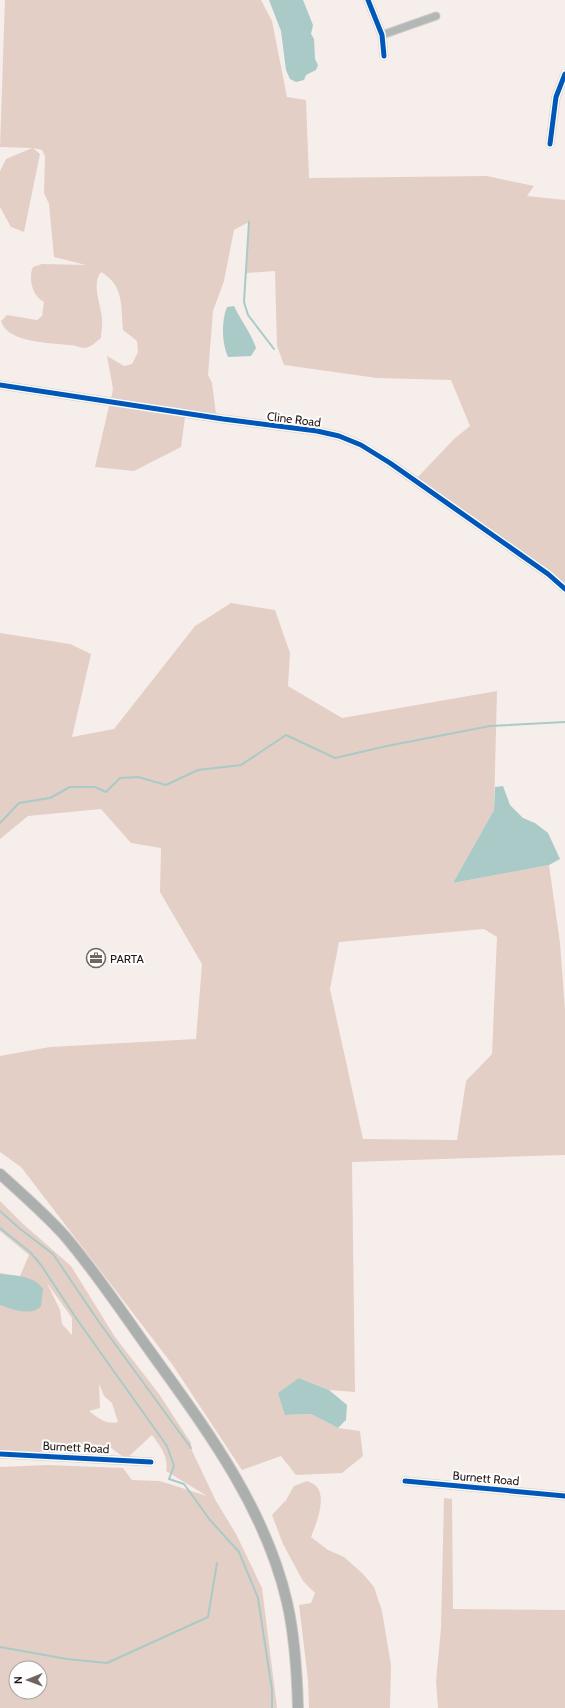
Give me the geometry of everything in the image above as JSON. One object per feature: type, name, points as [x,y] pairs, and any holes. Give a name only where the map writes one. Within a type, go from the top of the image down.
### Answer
[{"type":"main road","points":[[0,1174],[35,1205],[74,1248],[158,1363],[231,1468],[257,1519],[281,1581],[289,1612],[297,1666],[298,1708]]},
{"type":"street","points":[[368,0],[382,35],[384,56]]},
{"type":"street","points":[[382,35],[436,16]]},
{"type":"street","points":[[550,144],[556,97],[565,74]]},
{"type":"street","name":"Cline Road","points":[[0,385],[238,421],[317,431],[339,436],[361,445],[428,489],[548,574],[565,589]]},
{"type":"street","name":"Burnett Road","points":[[0,1454],[151,1462]]},
{"type":"street","name":"Burnett Road","points":[[405,1482],[565,1496]]},
{"type":"shaded area","points":[[5,0],[261,0],[272,21],[287,97],[306,100],[309,178],[487,176],[534,186],[527,196],[565,200],[565,583],[417,478],[454,439],[470,426],[451,380],[377,378],[284,365],[277,346],[275,271],[246,273],[249,222],[234,230],[224,281],[213,311],[208,375],[212,383],[216,414],[111,399],[113,389],[107,356],[124,366],[132,364],[138,352],[137,341],[123,330],[118,290],[114,283],[101,272],[98,277],[97,294],[102,321],[101,338],[91,345],[83,348],[72,345],[20,338],[5,328],[1,321],[7,315],[37,320],[42,316],[44,302],[37,296],[31,281],[33,267],[42,264],[86,265],[54,257],[49,204],[44,193],[45,156],[42,150],[33,148],[40,154],[24,232],[11,227],[0,207],[0,171],[6,159],[32,148],[0,147]]},
{"type":"shaded area","points":[[109,406],[185,417],[181,447],[134,471],[95,467]]},
{"type":"shaded area","points":[[231,603],[275,610],[290,653],[288,686],[342,718],[497,691],[494,810],[453,883],[549,865],[560,943],[565,1010],[565,1155],[352,1162],[355,1392],[329,1390],[299,1378],[285,1415],[311,1414],[338,1428],[360,1431],[363,1456],[342,1473],[296,1475],[281,1456],[242,1470],[172,1364],[21,1167],[0,1152],[0,1056],[50,1047],[196,1039],[202,964],[160,892],[161,848],[131,843],[101,809],[28,816],[0,839],[0,633],[70,644],[91,654],[72,737],[114,729],[195,626]],"holes":[[[484,929],[497,937],[492,1054],[466,1081],[457,1140],[363,1139],[330,989],[339,942]]]},
{"type":"shaded area","points":[[0,1201],[22,1223],[71,1266],[115,1337],[159,1394],[191,1443],[191,1448],[194,1455],[216,1501],[236,1534],[262,1588],[277,1708],[0,1708],[0,1467],[48,1465],[123,1468],[132,1480],[160,1481],[207,1496],[166,1471],[167,1466],[165,1456],[152,1435],[126,1459],[110,1447],[101,1446],[98,1449],[31,1453],[0,1450],[0,1273],[20,1276],[29,1255],[0,1231]],"holes":[[[47,1283],[72,1318],[72,1335],[62,1324],[60,1310]],[[99,1384],[104,1396],[112,1403],[118,1422],[106,1422],[89,1411],[100,1408]]]},
{"type":"shaded area","points":[[307,1481],[315,1485],[321,1496],[320,1510],[311,1537],[328,1550],[344,1557],[363,1574],[374,1587],[382,1611],[391,1665],[390,1708],[309,1708],[308,1680],[299,1605],[311,1603],[315,1593],[303,1581],[283,1544],[272,1515],[286,1500],[294,1486]]},
{"type":"shaded area","points":[[444,1498],[452,1499],[453,1609],[565,1610],[565,1708],[438,1708],[436,1681],[441,1628]]},
{"type":"water","points":[[269,0],[303,0],[313,25],[311,34],[314,39],[315,59],[318,65],[316,70],[306,75],[304,80],[296,82],[290,79],[286,70],[281,31]]},
{"type":"water","points":[[234,306],[256,348],[251,356],[228,357],[226,352],[223,332],[225,313],[227,307]]},
{"type":"water","points":[[503,786],[510,805],[523,818],[535,823],[548,833],[560,859],[549,865],[453,883],[494,810],[495,787]]},
{"type":"water","points":[[0,1274],[24,1277],[39,1284],[43,1289],[41,1306],[27,1312],[0,1305]]},
{"type":"water","points":[[299,1378],[329,1390],[347,1405],[346,1420],[338,1428],[311,1414],[285,1415],[278,1393]]},
{"type":"waterway","points":[[249,222],[244,302],[248,315],[274,349]]},
{"type":"waterway","points":[[0,823],[19,803],[50,798],[70,787],[95,787],[106,792],[120,778],[138,777],[166,785],[198,770],[241,765],[286,735],[335,758],[387,746],[490,726],[565,722]]},
{"type":"waterway","points":[[0,1211],[19,1228],[53,1254],[99,1322],[191,1448]]},
{"type":"waterway","points":[[0,1228],[30,1252],[41,1265],[76,1318],[167,1446],[174,1466],[169,1479],[184,1484],[210,1520],[239,1552],[258,1598],[272,1690],[272,1708]]},
{"type":"waterway","points":[[0,1647],[67,1659],[107,1663],[208,1617],[217,1563]]},
{"type":"cycle path","points":[[368,0],[382,35],[384,56]]},
{"type":"cycle path","points":[[550,144],[556,97],[565,74]]},
{"type":"cycle path","points":[[0,385],[223,419],[317,431],[339,436],[361,445],[390,463],[548,574],[565,589]]},
{"type":"cycle path","points":[[0,1454],[151,1462]]},
{"type":"cycle path","points":[[405,1481],[565,1496]]},
{"type":"place","name":"PARTA","points":[[96,958]]}]
